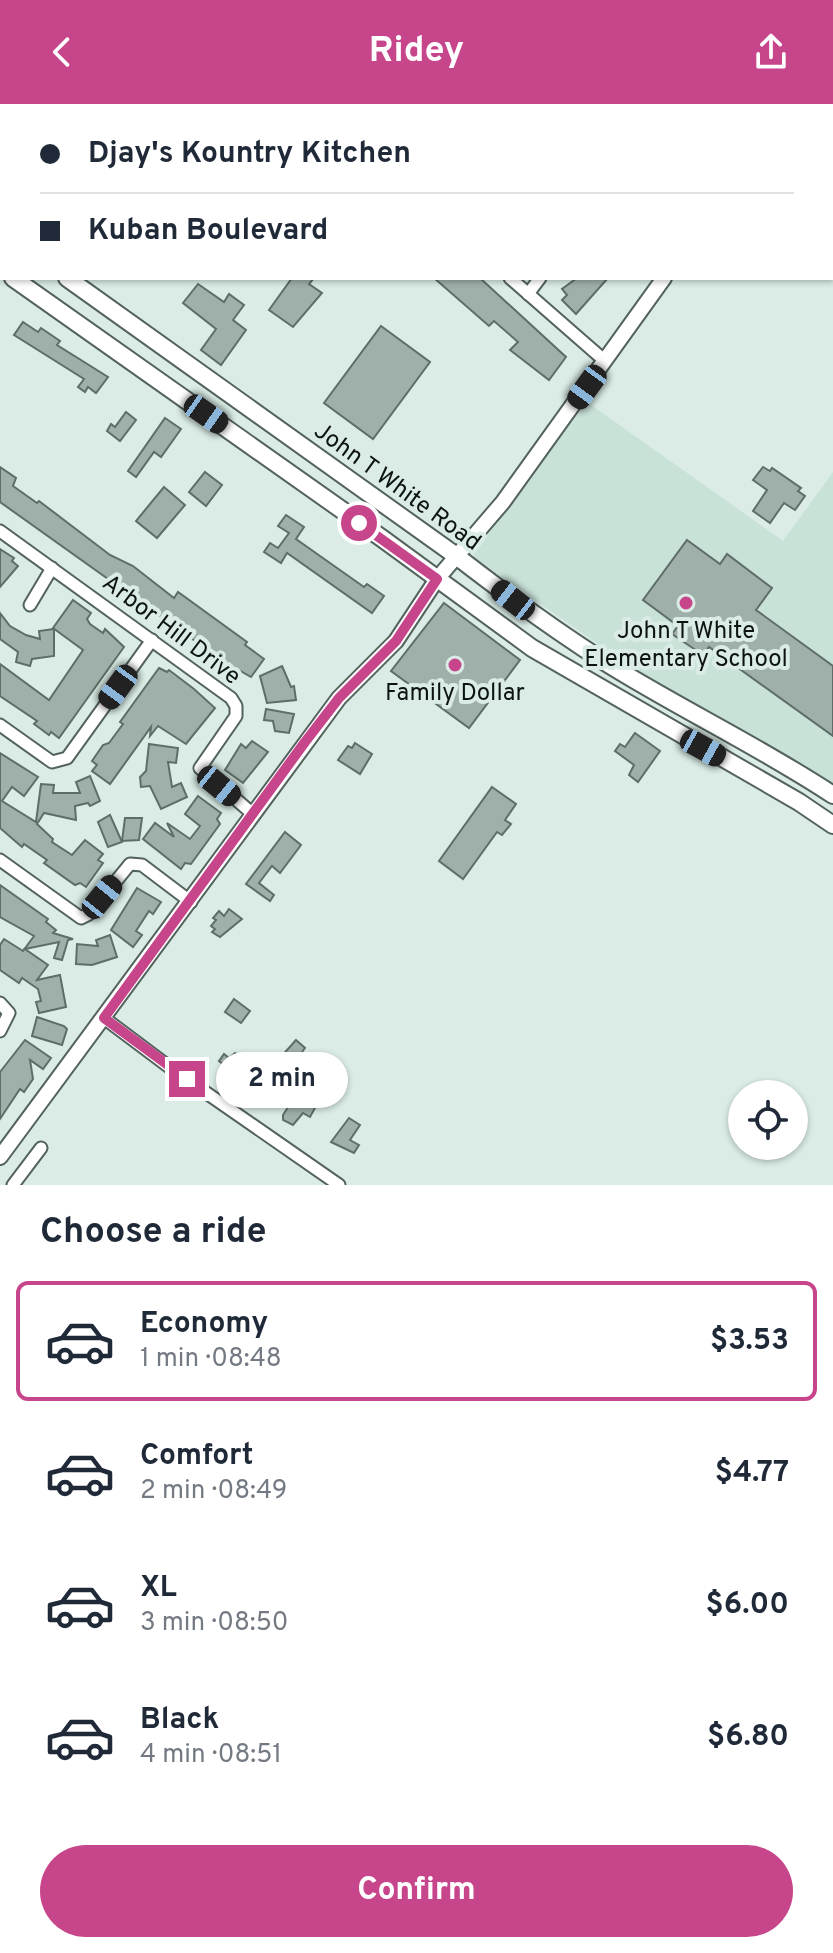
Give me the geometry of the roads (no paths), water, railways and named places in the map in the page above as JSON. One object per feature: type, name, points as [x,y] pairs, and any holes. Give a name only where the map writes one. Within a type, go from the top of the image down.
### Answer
[{"type":"main road","points":[[16,280],[532,648],[799,802],[833,825]]},
{"type":"main road","name":"John T White Road","points":[[70,280],[455,555],[513,600],[637,681],[770,755],[833,795]]},
{"type":"main road","points":[[623,702],[637,681]]},
{"type":"street","points":[[512,280],[605,361]]},
{"type":"street","points":[[528,294],[538,280]]},
{"type":"street","points":[[0,1157],[339,698],[396,641],[455,555],[503,502],[663,280]]},
{"type":"street","name":"Arbor Hill Drive","points":[[0,531],[231,698],[236,706],[236,716],[200,768],[254,815]]},
{"type":"street","points":[[30,605],[52,568]]},
{"type":"street","points":[[0,725],[52,762],[67,758],[152,640]]},
{"type":"street","points":[[0,860],[81,918],[89,914],[130,864],[142,865],[191,902]]},
{"type":"street","points":[[0,1003],[9,1013],[0,1031]]},
{"type":"street","points":[[104,1018],[339,1185]]},
{"type":"street","points":[[13,1185],[41,1148]]},
{"type":"place","name":"John T White Elementary School","points":[[686,603]]},
{"type":"place","name":"Family Dollar","points":[[455,665]]}]
